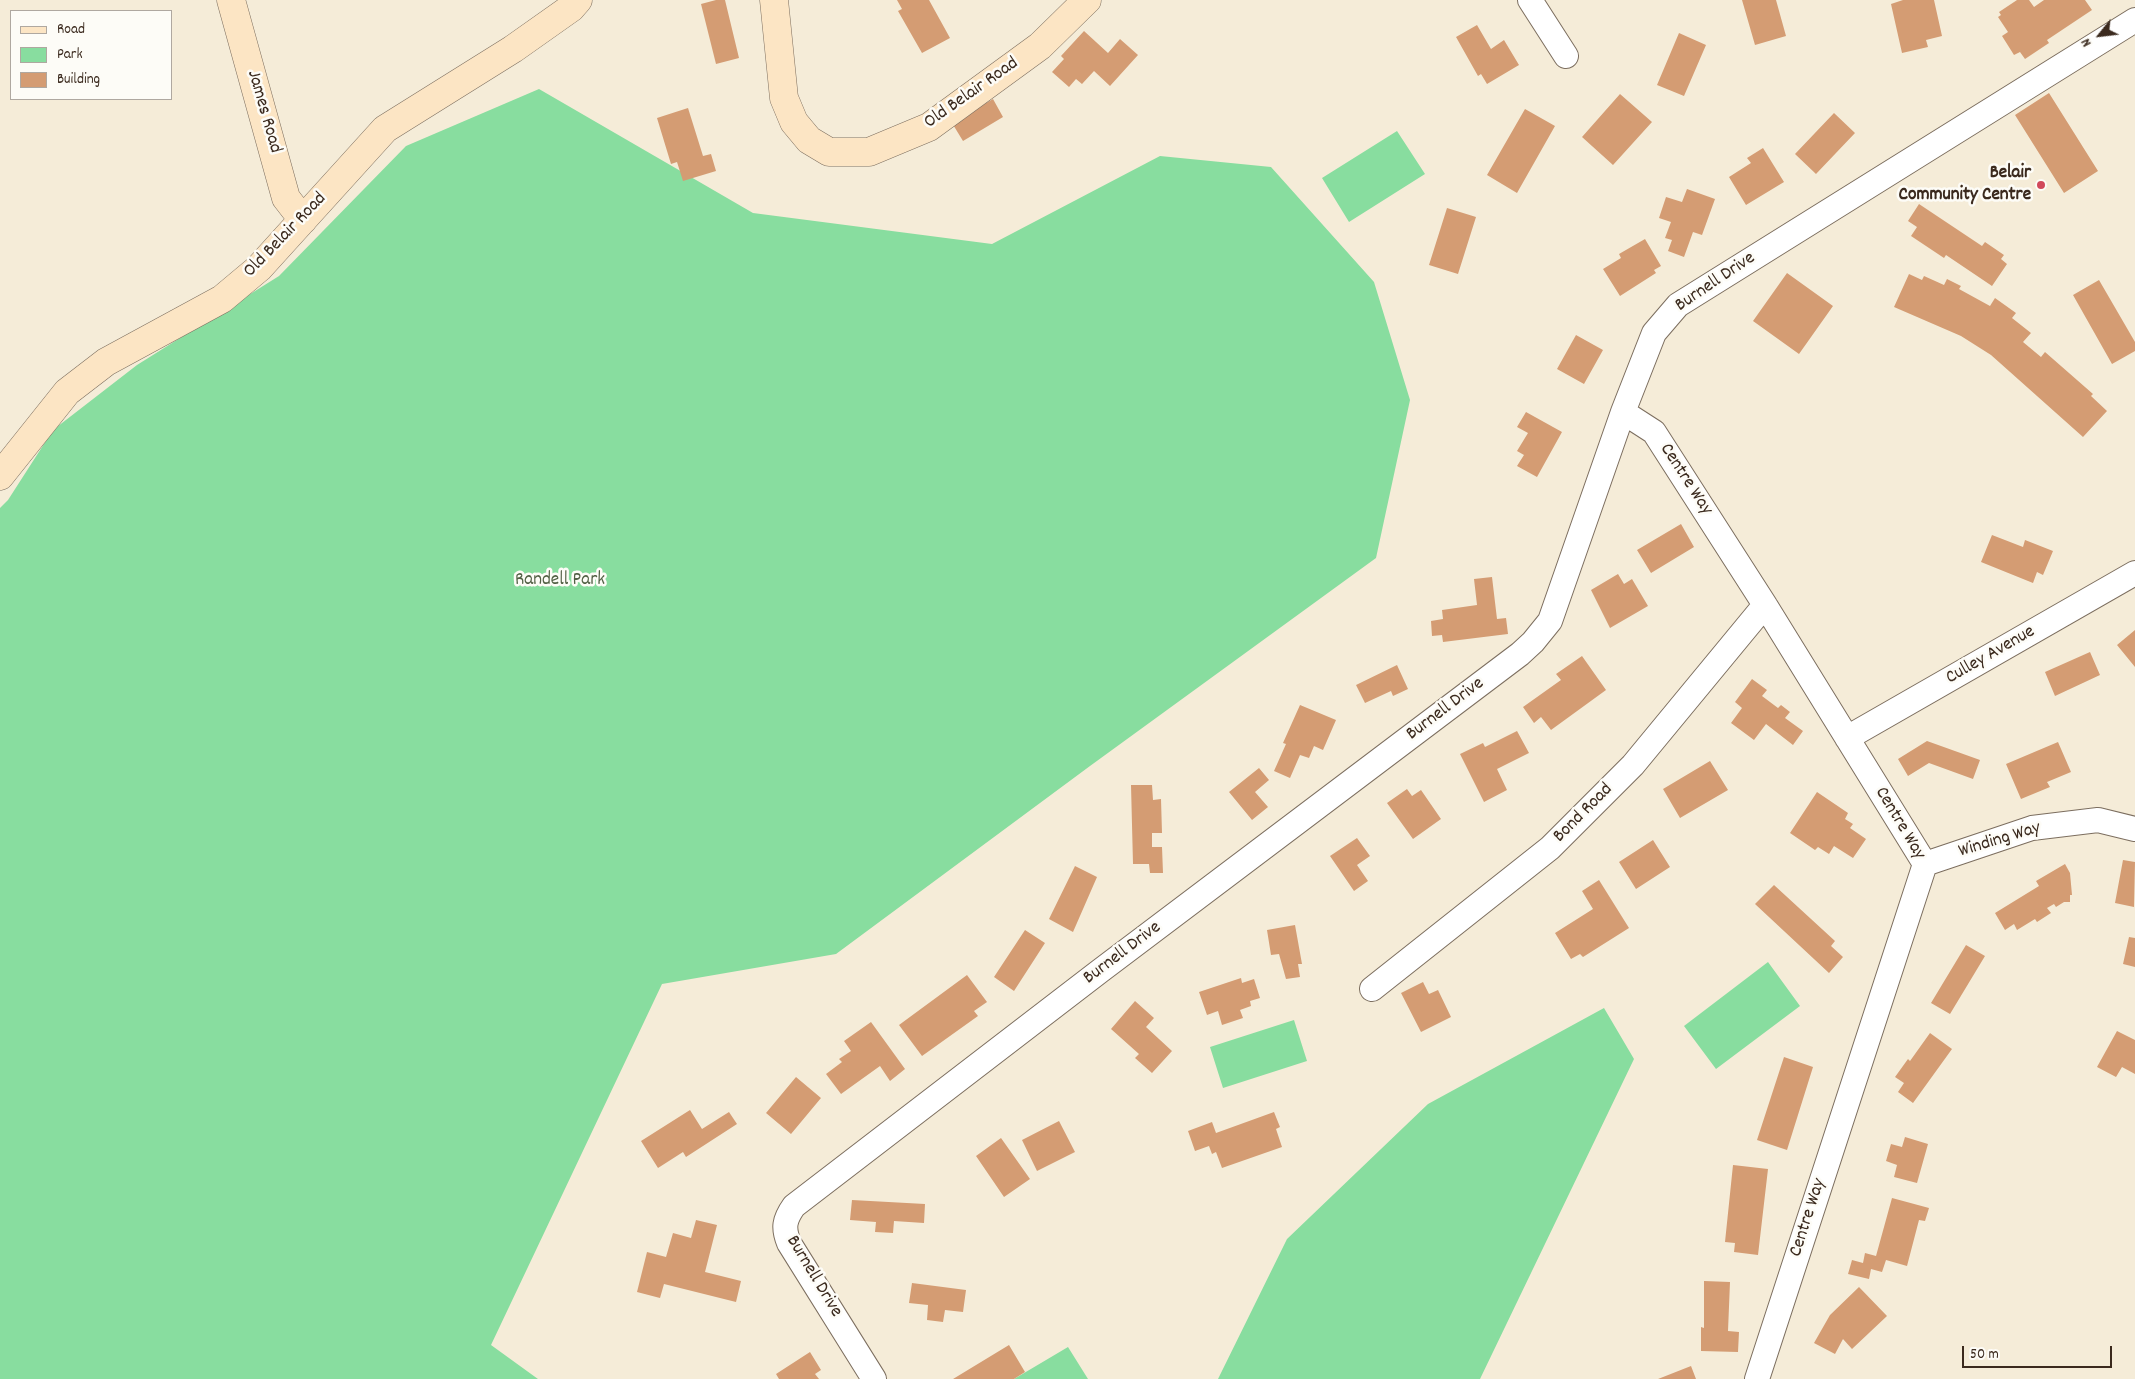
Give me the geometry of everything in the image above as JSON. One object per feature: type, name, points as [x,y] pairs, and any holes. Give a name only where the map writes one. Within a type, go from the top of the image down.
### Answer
[{"type":"main road","name":"James Road","points":[[231,0],[286,198],[302,220]]},
{"type":"main road","name":"Old Belair Road","points":[[0,476],[66,392],[106,362],[222,299],[259,268],[385,129],[513,49],[571,8],[578,0]]},
{"type":"main road","name":"Old Belair Road","points":[[774,0],[784,98],[794,122],[809,140],[829,152],[869,152],[929,127],[1040,46],[1087,0]]},
{"type":"street","points":[[1530,0],[1566,56]]},
{"type":"street","name":"Burnell Drive","points":[[874,1379],[789,1243],[784,1231],[787,1215],[794,1206],[1100,971],[1527,648],[1550,621],[1623,412],[1654,332],[1678,304],[2135,20]]},
{"type":"street","name":"Centre Way","points":[[1623,412],[1654,432],[1765,605],[1925,864],[1757,1379]]},
{"type":"street","name":"Culley Avenue","points":[[1847,738],[2135,573]]},
{"type":"street","name":"Bond Road","points":[[1372,989],[1550,848],[1633,765],[1765,605]]},
{"type":"street","name":"Winding Way","points":[[1925,864],[2032,828],[2098,820],[2135,829]]},
{"type":"green space","name":"Randell Park","points":[[539,89],[753,213],[992,244],[1160,156],[1271,167],[1374,282],[1410,400],[1376,558],[836,954],[662,984],[491,1345],[538,1379],[0,1379],[0,508],[8,500],[53,430],[137,365],[279,276],[406,146]]},
{"type":"green space","points":[[1397,131],[1425,174],[1349,222],[1322,178]]},
{"type":"green space","points":[[1768,962],[1800,1006],[1716,1069],[1684,1026]]},
{"type":"green space","points":[[1604,1008],[1634,1059],[1480,1379],[1218,1379],[1287,1239],[1428,1104]]},
{"type":"green space","points":[[1294,1020],[1307,1061],[1223,1088],[1210,1047]]},
{"type":"green space","points":[[1068,1347],[1088,1379],[1014,1379]]},
{"type":"building","points":[[725,0],[739,58],[716,64],[701,4]]},
{"type":"building","points":[[897,0],[929,0],[950,38],[922,53],[898,11],[902,9]]},
{"type":"building","points":[[1742,0],[1776,0],[1786,36],[1755,45]]},
{"type":"building","points":[[1903,0],[1934,0],[1942,36],[1926,40],[1928,47],[1902,53],[1891,4]]},
{"type":"building","points":[[2017,0],[2029,0],[2034,7],[2044,0],[2085,0],[2092,10],[2047,40],[2049,43],[2025,59],[2020,52],[2014,55],[2002,36],[2008,32],[1998,17],[2001,15],[1999,12]]},
{"type":"building","points":[[1477,25],[1491,49],[1504,40],[1519,65],[1487,84],[1481,74],[1478,76],[1456,37]]},
{"type":"building","points":[[1084,31],[1108,53],[1120,39],[1138,55],[1110,86],[1094,71],[1082,84],[1076,79],[1069,87],[1052,72],[1064,59],[1061,56]]},
{"type":"building","points":[[1679,33],[1706,45],[1684,96],[1657,85]]},
{"type":"building","points":[[2049,93],[2098,171],[2064,193],[2015,115]]},
{"type":"building","points":[[1620,94],[1652,122],[1613,165],[1582,137]]},
{"type":"building","points":[[993,99],[1003,117],[963,141],[952,123]]},
{"type":"building","points":[[688,108],[703,156],[711,154],[716,171],[683,181],[677,162],[671,164],[657,118]]},
{"type":"building","points":[[1525,109],[1555,126],[1517,193],[1487,175]]},
{"type":"building","points":[[1834,113],[1855,133],[1816,174],[1795,154]]},
{"type":"building","points":[[1763,148],[1784,182],[1746,205],[1729,177],[1751,163],[1747,158]]},
{"type":"building","points":[[1687,189],[1715,199],[1702,235],[1693,232],[1684,257],[1668,251],[1672,240],[1665,238],[1671,222],[1659,218],[1666,197],[1682,202]]},
{"type":"building","points":[[1919,204],[1982,246],[1985,242],[2004,255],[2001,259],[2007,264],[1992,286],[1946,255],[1944,258],[1911,236],[1917,227],[1908,221]]},
{"type":"building","points":[[1447,208],[1476,217],[1458,274],[1429,265]]},
{"type":"building","points":[[1645,239],[1661,266],[1654,270],[1656,273],[1620,296],[1603,269],[1621,258],[1619,254]]},
{"type":"building","points":[[1787,273],[1833,306],[1799,354],[1753,321]]},
{"type":"building","points":[[1909,274],[1922,280],[1924,276],[1944,285],[1947,279],[1961,286],[1959,289],[1990,306],[1995,298],[2016,313],[2012,318],[2031,333],[2023,342],[2041,357],[2045,352],[2093,394],[2091,396],[2107,411],[2083,437],[1991,355],[1961,336],[1894,307]]},
{"type":"building","points":[[2099,280],[2135,342],[2135,351],[2112,364],[2073,295]]},
{"type":"building","points":[[1576,335],[1603,350],[1584,384],[1557,369]]},
{"type":"building","points":[[1526,412],[1562,432],[1537,477],[1517,466],[1524,455],[1517,451],[1528,433],[1517,427]]},
{"type":"building","points":[[1681,524],[1694,547],[1651,573],[1637,550]]},
{"type":"building","points":[[1992,535],[2023,547],[2025,540],[2053,551],[2043,575],[2037,572],[2033,583],[1981,562]]},
{"type":"building","points":[[1618,574],[1624,584],[1632,579],[1648,606],[1610,628],[1591,590]]},
{"type":"building","points":[[1492,577],[1497,619],[1506,618],[1508,634],[1443,642],[1442,635],[1432,636],[1431,621],[1443,619],[1442,610],[1477,605],[1474,579]]},
{"type":"building","points":[[2135,630],[2135,667],[2117,645]]},
{"type":"building","points":[[2090,652],[2100,675],[2055,696],[2045,672]]},
{"type":"building","points":[[1582,656],[1606,690],[1551,730],[1541,717],[1534,723],[1523,707],[1561,680],[1556,674]]},
{"type":"building","points":[[1397,665],[1408,689],[1393,696],[1391,691],[1365,703],[1356,685]]},
{"type":"building","points":[[1752,679],[1767,690],[1762,696],[1778,708],[1781,705],[1790,712],[1785,718],[1803,731],[1793,745],[1766,724],[1754,740],[1731,723],[1742,708],[1735,702]]},
{"type":"building","points":[[1300,705],[1336,720],[1323,750],[1314,746],[1309,758],[1300,755],[1290,778],[1274,771],[1286,744],[1283,743]]},
{"type":"building","points":[[1517,731],[1529,753],[1497,769],[1507,790],[1484,802],[1460,754],[1483,743],[1485,747]]},
{"type":"building","points":[[1927,741],[1980,760],[1973,779],[1929,763],[1908,776],[1898,759]]},
{"type":"building","points":[[2058,742],[2071,772],[2047,782],[2050,787],[2021,799],[2006,764]]},
{"type":"building","points":[[1710,761],[1728,790],[1680,818],[1663,789]]},
{"type":"building","points":[[1259,768],[1269,780],[1255,792],[1268,807],[1252,820],[1229,792]]},
{"type":"building","points":[[1131,785],[1152,785],[1153,800],[1161,799],[1162,833],[1152,833],[1152,847],[1162,847],[1163,873],[1150,873],[1149,864],[1133,864]]},
{"type":"building","points":[[1407,789],[1412,796],[1421,790],[1441,819],[1413,839],[1387,803]]},
{"type":"building","points":[[1817,792],[1848,813],[1845,819],[1853,824],[1850,828],[1866,839],[1853,858],[1834,846],[1829,854],[1818,847],[1815,850],[1790,833]]},
{"type":"building","points":[[1357,838],[1370,856],[1357,865],[1368,881],[1354,891],[1330,856]]},
{"type":"building","points":[[1653,840],[1670,867],[1636,889],[1619,862]]},
{"type":"building","points":[[2123,860],[2135,862],[2134,907],[2115,903]]},
{"type":"building","points":[[2065,864],[2070,873],[2072,895],[2070,895],[2070,902],[2064,902],[2056,907],[2054,904],[2047,908],[2051,913],[2037,922],[2035,919],[2017,930],[2014,924],[2005,930],[1995,913],[2039,886],[2036,881]]},
{"type":"building","points":[[1075,866],[1097,877],[1073,932],[1049,919]]},
{"type":"building","points":[[1599,880],[1629,928],[1583,957],[1580,954],[1571,959],[1555,933],[1593,909],[1582,891]]},
{"type":"building","points":[[1774,885],[1835,941],[1831,946],[1843,957],[1829,973],[1755,904]]},
{"type":"building","points":[[1295,925],[1302,964],[1298,964],[1300,977],[1286,979],[1279,954],[1271,955],[1267,930]]},
{"type":"building","points":[[1025,930],[1045,943],[1014,991],[994,977]]},
{"type":"building","points":[[2129,937],[2135,938],[2135,967],[2123,964]]},
{"type":"building","points":[[1966,945],[1985,956],[1950,1014],[1931,1003]]},
{"type":"building","points":[[967,975],[987,1002],[974,1011],[978,1016],[922,1056],[899,1025]]},
{"type":"building","points":[[1241,978],[1242,983],[1254,979],[1260,998],[1250,1001],[1251,1006],[1240,1010],[1243,1018],[1222,1025],[1218,1011],[1207,1015],[1199,992]]},
{"type":"building","points":[[1423,982],[1429,994],[1438,990],[1451,1017],[1421,1032],[1401,993]]},
{"type":"building","points":[[1135,1001],[1154,1018],[1146,1027],[1172,1051],[1152,1073],[1135,1058],[1139,1054],[1111,1029]]},
{"type":"building","points":[[871,1022],[905,1069],[890,1081],[880,1066],[841,1094],[826,1074],[842,1062],[839,1059],[851,1051],[844,1041]]},
{"type":"building","points":[[2117,1031],[2135,1040],[2135,1074],[2122,1067],[2116,1077],[2097,1067]]},
{"type":"building","points":[[1930,1033],[1952,1049],[1913,1103],[1898,1092],[1904,1083],[1895,1077],[1908,1059],[1910,1061]]},
{"type":"building","points":[[1784,1057],[1813,1067],[1787,1150],[1757,1140]]},
{"type":"building","points":[[796,1077],[821,1098],[791,1134],[766,1113]]},
{"type":"building","points":[[690,1110],[702,1129],[729,1112],[737,1124],[686,1157],[683,1152],[658,1168],[641,1141]]},
{"type":"building","points":[[1274,1112],[1280,1127],[1276,1129],[1282,1147],[1222,1168],[1216,1152],[1212,1154],[1209,1146],[1195,1151],[1188,1131],[1212,1122],[1216,1133]]},
{"type":"building","points":[[1059,1121],[1075,1152],[1037,1171],[1022,1140]]},
{"type":"building","points":[[1905,1137],[1928,1144],[1917,1183],[1894,1177],[1897,1165],[1886,1161],[1891,1144],[1902,1147]]},
{"type":"building","points":[[1001,1138],[1030,1179],[1004,1197],[976,1156]]},
{"type":"building","points":[[1733,1165],[1768,1169],[1758,1255],[1734,1252],[1735,1243],[1725,1242]]},
{"type":"building","points":[[1892,1198],[1929,1208],[1925,1221],[1919,1220],[1907,1266],[1886,1260],[1882,1272],[1871,1269],[1869,1279],[1848,1274],[1852,1260],[1863,1263],[1865,1253],[1876,1256]]},
{"type":"building","points":[[852,1200],[925,1204],[924,1223],[894,1221],[893,1233],[875,1232],[876,1222],[850,1220]]},
{"type":"building","points":[[696,1220],[717,1225],[705,1272],[741,1281],[736,1302],[664,1284],[660,1298],[637,1292],[647,1252],[666,1257],[673,1233],[691,1238]]},
{"type":"building","points":[[1704,1281],[1730,1282],[1728,1331],[1739,1332],[1738,1352],[1701,1351],[1701,1327],[1704,1328]]},
{"type":"building","points":[[912,1283],[966,1290],[963,1312],[945,1310],[943,1322],[927,1320],[928,1305],[909,1303]]},
{"type":"building","points":[[1859,1287],[1887,1316],[1852,1349],[1843,1339],[1835,1354],[1814,1343],[1830,1315]]},
{"type":"building","points":[[1009,1345],[1025,1372],[1014,1379],[953,1379]]},
{"type":"building","points":[[810,1352],[821,1370],[815,1374],[819,1379],[779,1379],[776,1374]]},
{"type":"building","points":[[1691,1366],[1696,1379],[1658,1379]]},
{"type":"place","name":"Belair Community Centre","points":[[2041,185]]}]
